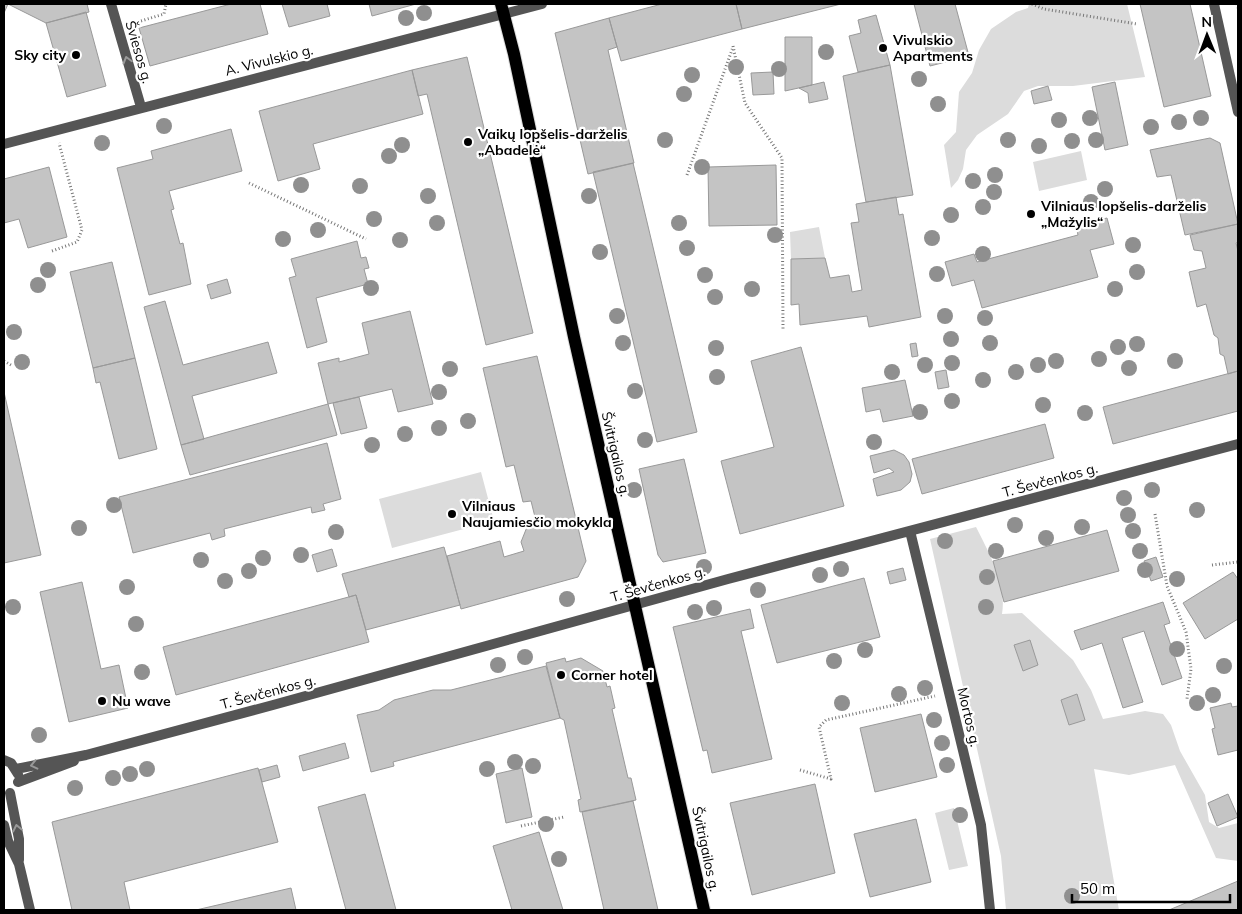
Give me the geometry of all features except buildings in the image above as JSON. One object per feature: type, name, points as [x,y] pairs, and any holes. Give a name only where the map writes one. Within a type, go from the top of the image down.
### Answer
[{"type":"main road","name":"Švitrigailos g.","points":[[503,9],[574,338],[704,910]]},
{"type":"street","name":"Šviesos g.","points":[[111,4],[141,107]]},
{"type":"street","name":"A. Vivulskio g.","points":[[4,144],[503,9],[542,4]]},
{"type":"street","points":[[1214,4],[1238,112]]},
{"type":"street","name":"T. Ševčenkos g.","points":[[16,769],[86,755],[1238,444]]},
{"type":"street","name":"Mortos g.","points":[[910,531],[981,825],[990,910]]},
{"type":"street","name":"T. Ševčenkos g.","points":[[18,782],[63,766],[86,755]]},
{"type":"street","points":[[4,760],[16,769],[18,782],[7,795],[19,839],[19,864]]},
{"type":"street","points":[[4,825],[8,841],[19,864],[30,910]]},
{"type":"path","points":[[118,28],[164,14],[166,4]]},
{"type":"path","points":[[1032,4],[1044,9],[1137,24]]},
{"type":"path","points":[[1237,4],[1238,8]]},
{"type":"path","points":[[687,175],[734,46],[745,103],[782,158],[783,329]]},
{"type":"path","points":[[52,251],[77,242],[82,230],[56,130]]},
{"type":"path","points":[[249,183],[366,239]]},
{"type":"path","points":[[4,361],[11,365]]},
{"type":"path","points":[[1155,514],[1167,586],[1186,632],[1191,669],[1187,699]]},
{"type":"path","points":[[1212,565],[1238,562]]},
{"type":"path","points":[[800,770],[831,779],[819,727],[826,720],[949,693]]},
{"type":"path","points":[[521,826],[564,817]]},
{"type":"shaded area","points":[[1029,4],[1127,4],[1145,77],[1073,86],[1038,86],[1024,91],[1008,114],[977,135],[966,150],[963,169],[958,180],[951,188],[944,145],[956,132],[959,92],[972,73],[979,50],[991,29],[1016,12],[1028,8]]},
{"type":"shaded area","points":[[1081,151],[1087,180],[1039,191],[1033,162]]},
{"type":"shaded area","points":[[819,227],[825,258],[791,259],[790,232]]},
{"type":"shaded area","points":[[481,472],[494,521],[392,548],[379,499]]},
{"type":"shaded area","points":[[976,527],[996,569],[1002,591],[1002,614],[1022,613],[1073,660],[1091,690],[1103,719],[1145,711],[1163,714],[1171,725],[1180,751],[1205,795],[1209,822],[1219,828],[1238,823],[1238,861],[1216,858],[1175,765],[1129,775],[1094,769],[1119,910],[1006,910],[1001,856],[930,539]]},
{"type":"shaded area","points":[[954,808],[968,866],[949,870],[935,813]]},
{"type":"place","name":"Vivulskio Apartments","points":[[883,48]]},
{"type":"place","name":"Sky city","points":[[76,55]]},
{"type":"place","name":"Vaikų lopšelis-darželis „Abadelė“","points":[[468,142]]},
{"type":"place","name":"Vilniaus lopšelis-darželis „Mažylis“","points":[[1031,214]]},
{"type":"place","name":"Vilniaus Naujamiesčio mokykla","points":[[452,514]]},
{"type":"place","name":"Corner hotel","points":[[561,675]]},
{"type":"place","name":"Nu wave","points":[[102,701]]}]
